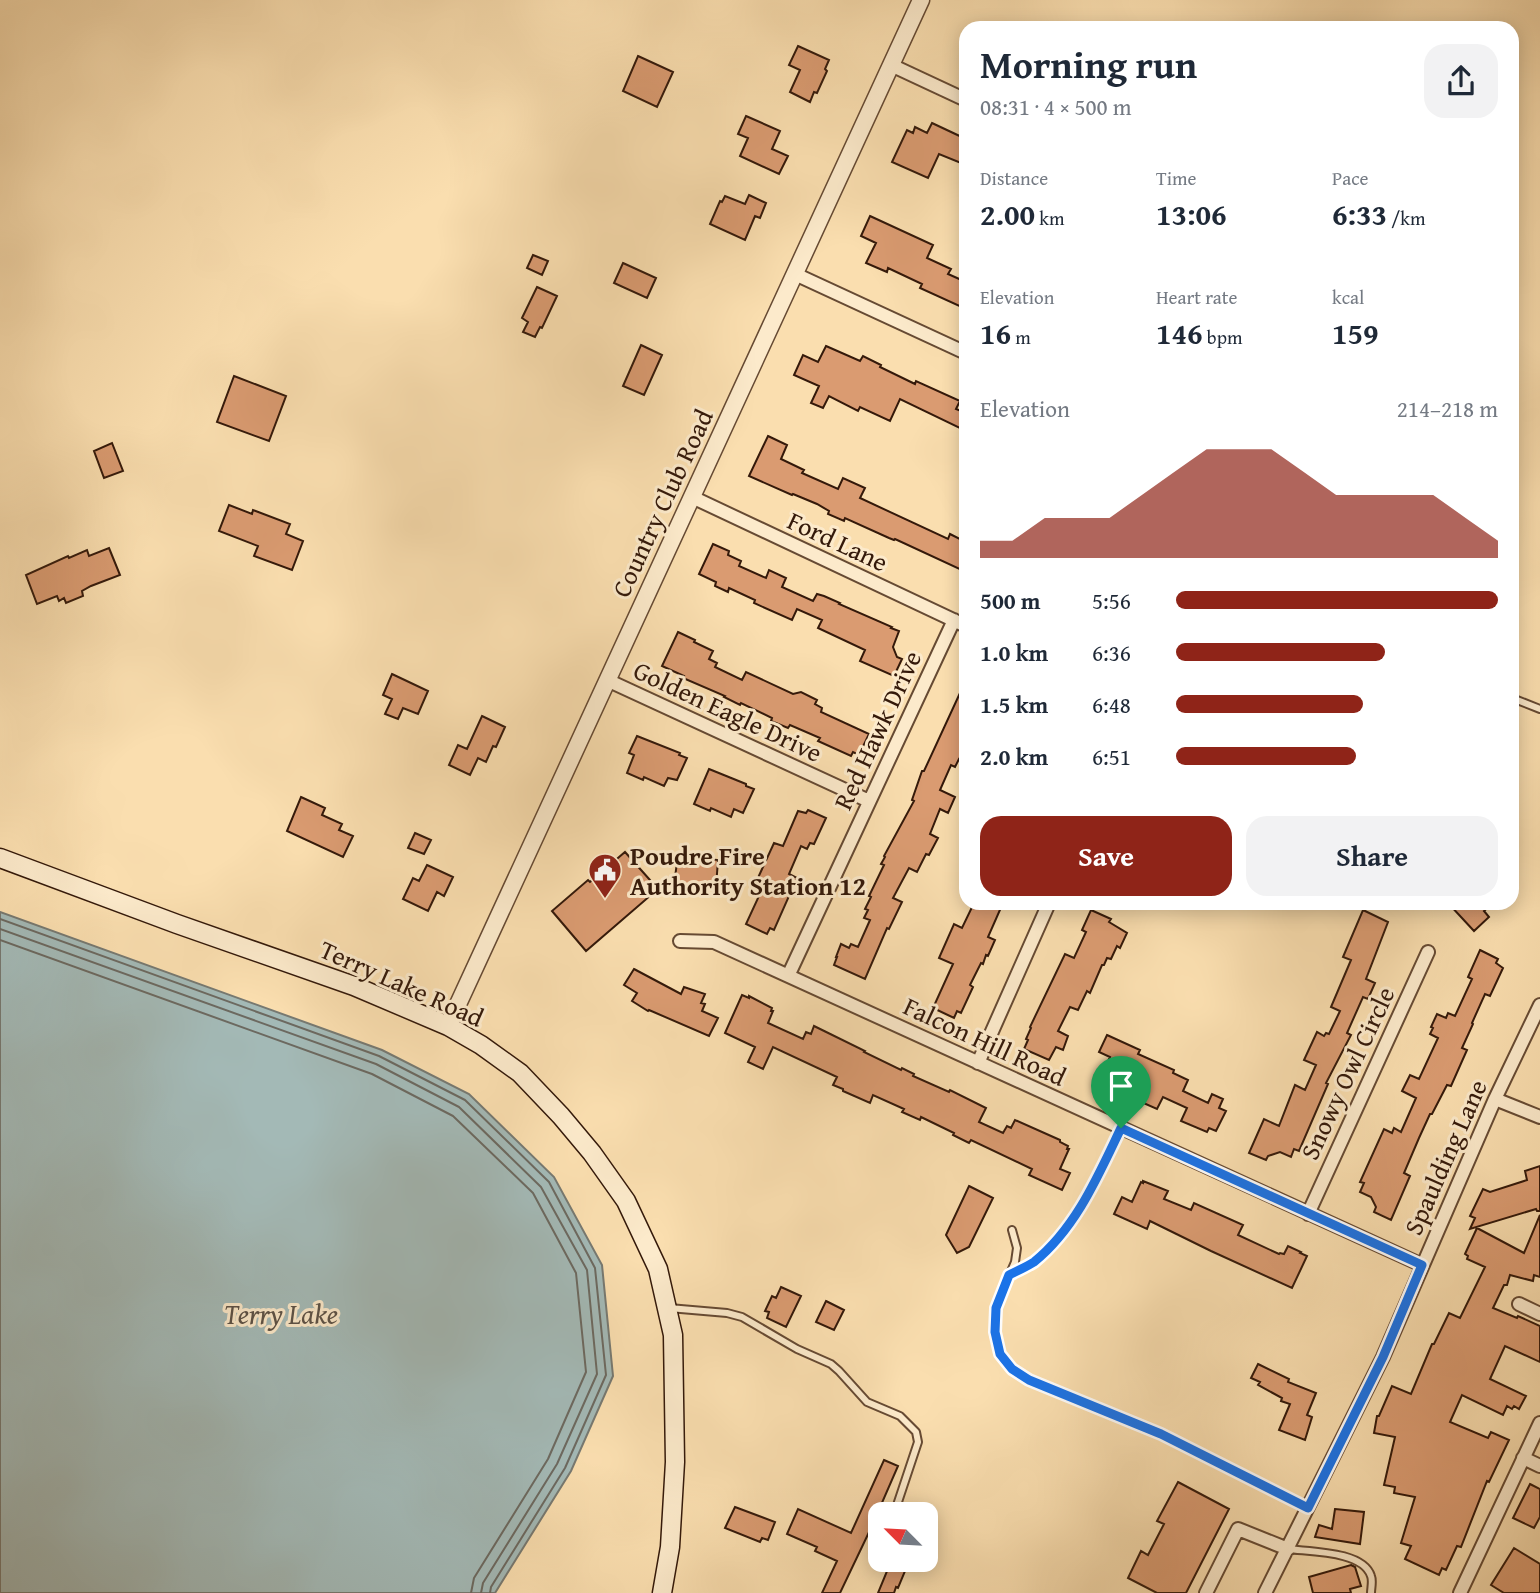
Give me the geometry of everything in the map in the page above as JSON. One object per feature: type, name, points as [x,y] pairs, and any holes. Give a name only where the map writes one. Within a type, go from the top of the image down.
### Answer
[{"type":"main road","name":"Terry Lake Road","points":[[0,858],[354,986],[448,1026],[481,1045],[520,1073],[561,1116],[592,1153],[626,1201],[657,1269],[673,1335],[675,1462],[670,1547],[662,1593]]},
{"type":"street","name":"Country Club Road","points":[[448,1026],[921,0]]},
{"type":"street","points":[[891,65],[959,97]]},
{"type":"street","points":[[795,274],[959,350]]},
{"type":"street","name":"Ford Lane","points":[[692,497],[959,622]]},
{"type":"street","name":"Red Hawk Drive","points":[[789,974],[954,620]]},
{"type":"street","name":"Golden Eagle Drive","points":[[607,680],[869,800]]},
{"type":"street","points":[[978,1063],[1046,910]]},
{"type":"street","name":"Falcon Hill Road","points":[[680,941],[714,942],[789,974],[1422,1265]]},
{"type":"street","name":"Snowy Owl Circle","points":[[1308,1214],[1428,952]]},
{"type":"street","name":"Spaulding Lane","points":[[1265,1593],[1383,1357],[1540,1005]]},
{"type":"street","points":[[1496,1099],[1540,1117]]},
{"type":"street","points":[[1519,1304],[1540,1314]]},
{"type":"street","points":[[1460,1593],[1540,1423]]},
{"type":"street","points":[[1524,1458],[1540,1466]]},
{"type":"street","points":[[1206,1593],[1238,1529],[1288,1549]]},
{"type":"lane","points":[[1519,701],[1540,709]]},
{"type":"lane","points":[[1009,1275],[1031,1264],[1054,1244],[1095,1184],[1121,1128]]},
{"type":"lane","points":[[1012,1230],[1017,1248],[1015,1262],[996,1308],[995,1332],[1000,1354],[1012,1369],[1039,1384],[1161,1434],[1308,1508]]},
{"type":"lane","points":[[667,1308],[727,1313],[742,1317],[797,1349],[831,1364],[867,1402],[900,1416],[916,1433],[918,1442],[898,1502]]},
{"type":"lane","points":[[1288,1549],[1346,1556],[1359,1561],[1367,1568],[1372,1578],[1371,1593]]},
{"type":"water","name":"Terry Lake","points":[[0,912],[382,1050],[469,1094],[554,1177],[602,1265],[613,1376],[571,1471],[495,1593],[0,1593]]},
{"type":"building","points":[[798,46],[829,60],[825,69],[827,71],[810,102],[790,92],[800,70],[789,65]]},
{"type":"building","points":[[638,56],[673,72],[657,107],[623,91]]},
{"type":"building","points":[[746,116],[780,131],[772,149],[788,156],[779,174],[740,156],[748,138],[738,134]]},
{"type":"building","points":[[932,123],[959,136],[959,162],[939,154],[928,178],[892,162],[907,130],[913,133],[915,127],[927,133]]},
{"type":"building","points":[[749,195],[766,203],[760,218],[755,216],[745,240],[710,224],[725,196],[745,204]]},
{"type":"building","points":[[870,216],[933,245],[927,258],[951,269],[948,274],[959,279],[959,306],[920,288],[922,284],[888,268],[887,272],[866,263],[876,243],[861,236]]},
{"type":"building","points":[[533,255],[548,261],[542,275],[527,268]]},
{"type":"building","points":[[623,263],[656,278],[647,298],[614,283]]},
{"type":"building","points":[[537,287],[557,296],[535,337],[523,332],[528,322],[522,318]]},
{"type":"building","points":[[641,345],[662,355],[644,395],[623,386]]},
{"type":"building","points":[[826,346],[860,361],[863,356],[915,384],[916,381],[959,401],[956,409],[959,410],[959,428],[900,399],[890,421],[860,407],[858,411],[829,396],[823,408],[811,403],[819,386],[794,375],[803,355],[818,362]]},
{"type":"building","points":[[234,376],[286,396],[269,441],[217,422]]},
{"type":"building","points":[[768,436],[787,445],[781,459],[804,470],[802,473],[838,489],[843,478],[865,488],[860,498],[948,539],[950,534],[959,538],[959,569],[845,518],[844,521],[828,514],[829,511],[817,504],[749,476]]},
{"type":"building","points":[[112,443],[123,471],[104,478],[94,451]]},
{"type":"building","points":[[229,505],[252,514],[253,510],[290,524],[286,534],[303,541],[292,570],[254,556],[258,546],[219,531]]},
{"type":"building","points":[[713,544],[729,551],[728,555],[741,561],[739,566],[766,578],[769,570],[786,578],[782,587],[813,601],[817,594],[824,596],[899,631],[893,647],[897,657],[902,659],[894,676],[860,661],[865,650],[818,628],[822,620],[797,609],[792,620],[729,588],[728,592],[715,586],[716,582],[699,574]]},
{"type":"building","points":[[109,548],[120,575],[91,586],[82,591],[83,596],[66,603],[64,598],[59,601],[57,596],[37,604],[26,575],[68,556],[69,558],[87,550],[89,556]]},
{"type":"building","points":[[678,632],[713,651],[709,659],[717,663],[715,667],[742,680],[746,672],[793,694],[801,692],[817,700],[815,704],[822,708],[821,712],[869,734],[859,755],[853,752],[851,756],[818,741],[820,738],[790,725],[788,728],[771,721],[772,718],[662,666]]},
{"type":"building","points":[[392,674],[428,691],[418,714],[403,708],[398,719],[385,714],[392,699],[383,695]]},
{"type":"building","points":[[959,695],[959,759],[955,767],[951,765],[940,790],[955,797],[948,813],[940,809],[930,834],[938,838],[929,855],[926,854],[917,872],[909,868],[893,898],[902,902],[889,929],[887,928],[865,979],[834,965],[836,957],[841,944],[849,948],[851,944],[858,947],[870,920],[864,918],[868,910],[865,909],[884,865],[881,864],[884,856],[914,801],[912,800]]},
{"type":"building","points":[[482,716],[505,727],[486,762],[478,758],[470,775],[449,765],[458,745],[467,749]]},
{"type":"building","points":[[637,736],[687,758],[677,780],[668,778],[664,786],[627,773],[634,755],[629,753]]},
{"type":"building","points":[[709,769],[754,789],[743,813],[734,809],[731,817],[694,804]]},
{"type":"building","points":[[301,797],[325,808],[322,815],[342,824],[339,830],[353,836],[343,857],[287,831]]},
{"type":"building","points":[[808,810],[826,818],[814,844],[810,843],[807,849],[801,846],[789,874],[797,878],[774,930],[770,928],[767,934],[746,924],[765,883],[757,880],[774,843],[783,846],[798,811],[806,813]]},
{"type":"building","points":[[415,833],[431,840],[424,854],[408,848]]},
{"type":"building","name":"Poudre Fire Authority Station 12","points":[[625,852],[658,889],[586,951],[552,911]]},
{"type":"building","points":[[678,855],[718,860],[716,887],[692,884],[691,894],[673,892]]},
{"type":"building","points":[[427,865],[453,877],[444,896],[437,892],[428,911],[403,899],[413,878],[419,881]]},
{"type":"building","points":[[971,910],[1000,910],[988,937],[995,940],[970,985],[973,987],[961,1013],[957,1011],[954,1018],[933,1008],[953,964],[939,958],[954,924],[962,928]]},
{"type":"building","points":[[1091,910],[1111,919],[1109,922],[1127,933],[1120,948],[1117,946],[1111,959],[1107,958],[1102,965],[1090,993],[1087,991],[1078,1010],[1070,1007],[1058,1031],[1068,1036],[1063,1050],[1056,1047],[1049,1060],[1024,1049],[1028,1040],[1026,1039],[1065,954],[1074,958],[1086,932],[1082,930]]},
{"type":"building","points":[[1363,910],[1388,922],[1366,979],[1375,983],[1368,999],[1363,997],[1347,1033],[1351,1035],[1326,1083],[1328,1084],[1299,1151],[1294,1149],[1291,1157],[1280,1152],[1268,1156],[1266,1160],[1249,1153],[1264,1119],[1279,1126],[1295,1085],[1305,1090],[1316,1065],[1304,1060],[1317,1032],[1324,1036],[1329,1034],[1340,1011],[1331,1007],[1351,960],[1343,957]]},
{"type":"building","points":[[1454,910],[1485,910],[1489,917],[1474,931]]},
{"type":"building","points":[[1480,950],[1498,959],[1496,963],[1503,968],[1490,996],[1485,994],[1472,1023],[1462,1048],[1467,1050],[1451,1086],[1447,1085],[1419,1138],[1404,1173],[1410,1176],[1391,1220],[1374,1212],[1376,1207],[1371,1197],[1360,1192],[1364,1183],[1360,1182],[1384,1129],[1392,1133],[1394,1128],[1401,1132],[1416,1098],[1402,1091],[1410,1075],[1419,1079],[1438,1038],[1430,1034],[1437,1014],[1446,1018],[1448,1013],[1455,1016],[1472,979],[1468,977]]},
{"type":"building","points":[[634,969],[681,994],[684,987],[705,994],[701,1003],[705,1004],[702,1011],[718,1018],[709,1036],[648,1011],[632,1001],[637,993],[624,985]]},
{"type":"building","points":[[742,995],[772,1008],[768,1023],[803,1039],[806,1032],[811,1034],[814,1026],[914,1074],[913,1076],[986,1108],[979,1122],[1003,1133],[1007,1126],[1011,1128],[1015,1120],[1060,1140],[1069,1149],[1060,1169],[1070,1173],[1062,1190],[1029,1175],[1032,1169],[971,1140],[969,1143],[921,1117],[920,1120],[902,1112],[904,1109],[873,1095],[870,1103],[843,1091],[833,1085],[837,1077],[773,1047],[763,1069],[748,1062],[755,1047],[725,1033]]},
{"type":"building","points":[[1107,1035],[1140,1050],[1138,1054],[1174,1070],[1173,1073],[1188,1080],[1183,1091],[1208,1103],[1212,1094],[1223,1099],[1219,1108],[1226,1111],[1216,1131],[1209,1128],[1207,1132],[1181,1121],[1187,1108],[1163,1097],[1157,1109],[1107,1087],[1110,1082],[1101,1079],[1101,1076],[1110,1057],[1099,1052]]},
{"type":"building","points":[[1540,1166],[1540,1211],[1536,1209],[1470,1229],[1475,1218],[1470,1216],[1483,1189],[1490,1192],[1527,1180],[1525,1171]]},
{"type":"building","points":[[1143,1181],[1168,1191],[1164,1199],[1191,1210],[1194,1203],[1243,1225],[1238,1235],[1279,1254],[1284,1254],[1288,1246],[1307,1256],[1292,1288],[1150,1221],[1147,1229],[1114,1214],[1122,1197],[1132,1202]]},
{"type":"building","points":[[969,1186],[993,1198],[969,1247],[957,1253],[946,1235]]},
{"type":"building","points":[[1540,1215],[1540,1277],[1534,1275],[1533,1281],[1510,1275],[1493,1308],[1540,1326],[1540,1362],[1505,1346],[1490,1379],[1526,1396],[1519,1409],[1507,1406],[1503,1415],[1462,1395],[1450,1422],[1488,1438],[1491,1432],[1509,1440],[1489,1482],[1487,1481],[1461,1547],[1457,1546],[1446,1570],[1442,1568],[1439,1575],[1405,1559],[1411,1546],[1401,1543],[1415,1497],[1394,1493],[1395,1487],[1384,1485],[1395,1437],[1374,1433],[1377,1416],[1392,1386],[1411,1394],[1432,1344],[1449,1313],[1460,1318],[1485,1267],[1467,1259],[1465,1254],[1477,1228],[1524,1253]]},
{"type":"building","points":[[781,1287],[801,1296],[786,1327],[767,1318],[769,1312],[765,1311],[772,1296],[776,1298]]},
{"type":"building","points":[[826,1301],[844,1310],[834,1330],[816,1322]]},
{"type":"building","points":[[1258,1364],[1289,1379],[1288,1382],[1316,1393],[1307,1415],[1312,1417],[1305,1440],[1279,1430],[1290,1404],[1281,1401],[1282,1398],[1251,1378]]},
{"type":"building","points":[[884,1460],[898,1466],[882,1502],[868,1502],[868,1534],[840,1593],[822,1593],[837,1561],[815,1551],[817,1547],[787,1534],[798,1509],[851,1533]]},
{"type":"building","points":[[1178,1482],[1229,1509],[1186,1593],[1157,1593],[1128,1578],[1141,1551],[1148,1555],[1164,1524],[1157,1521]]},
{"type":"building","points":[[1530,1484],[1540,1489],[1540,1517],[1534,1528],[1513,1518]]},
{"type":"building","points":[[735,1507],[775,1522],[768,1540],[762,1538],[760,1542],[725,1528]]},
{"type":"building","points":[[1335,1509],[1364,1512],[1360,1544],[1315,1537],[1319,1525],[1332,1529]]},
{"type":"building","points":[[1514,1548],[1540,1564],[1540,1593],[1504,1593],[1491,1585]]},
{"type":"building","points":[[1351,1565],[1355,1567],[1361,1586],[1350,1589],[1351,1593],[1313,1593],[1309,1577]]},
{"type":"building","points":[[887,1572],[905,1572],[894,1593],[878,1593]]},
{"type":"place","name":"Poudre Fire Authority Station 12","points":[[605,900]]},
{"type":"route","points":[[1121,1128],[1422,1265],[1383,1357],[1308,1508],[1161,1434],[1029,1380],[1012,1369],[1000,1354],[995,1332],[996,1308],[1009,1275],[1031,1264],[1054,1244],[1095,1184],[1121,1128]]}]
